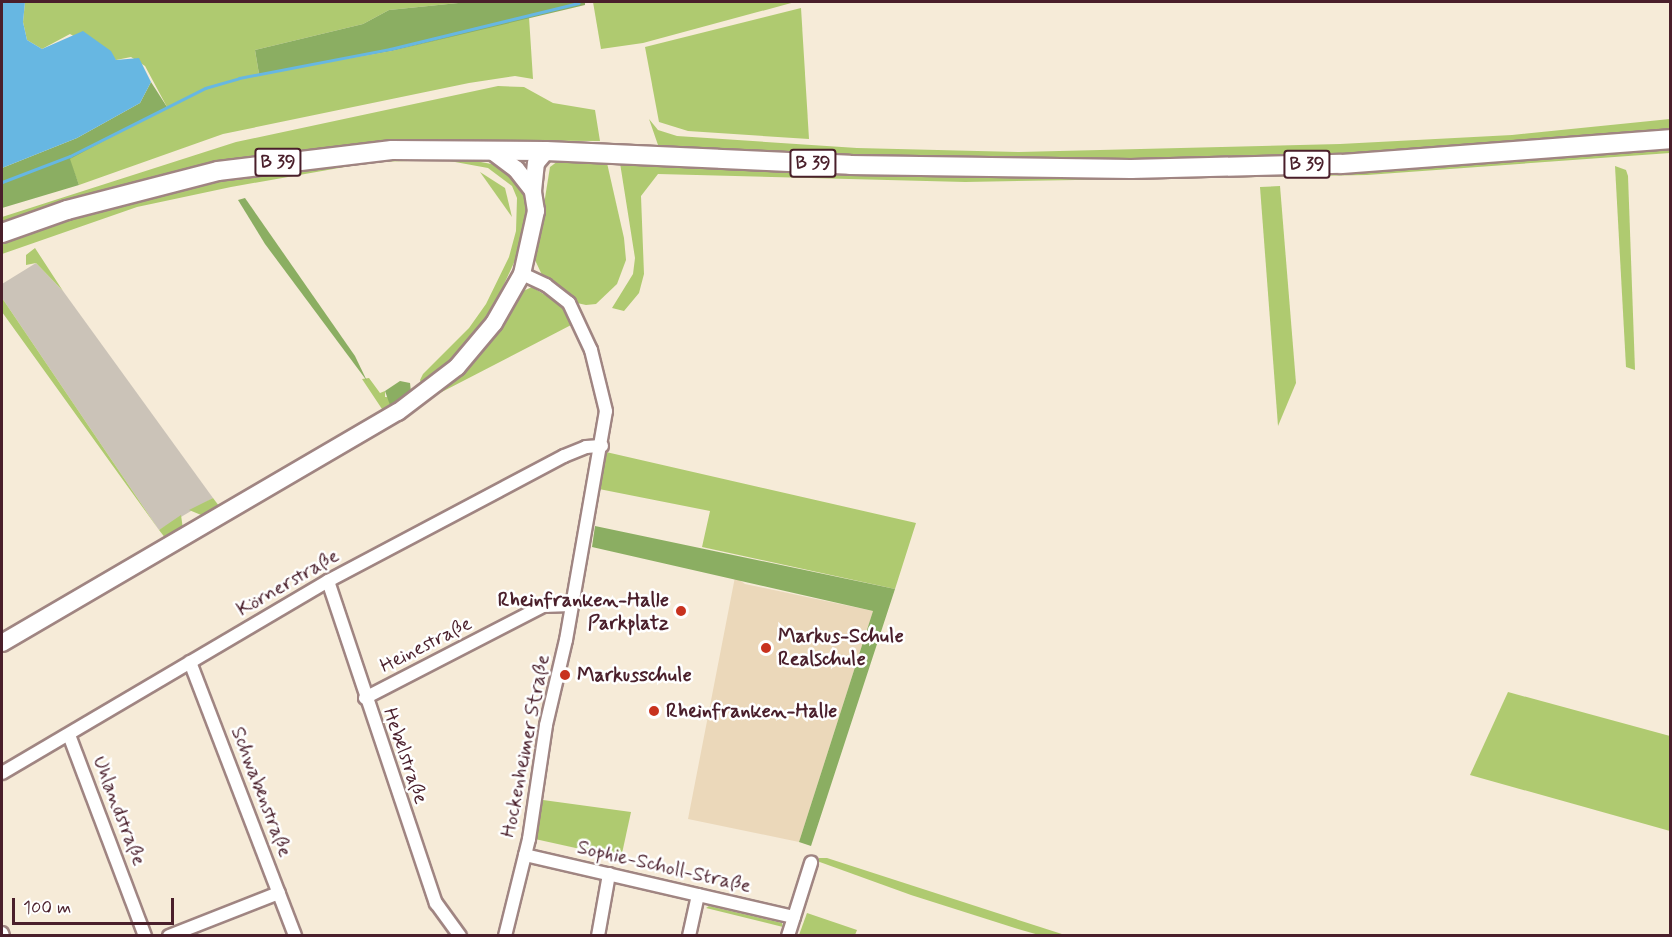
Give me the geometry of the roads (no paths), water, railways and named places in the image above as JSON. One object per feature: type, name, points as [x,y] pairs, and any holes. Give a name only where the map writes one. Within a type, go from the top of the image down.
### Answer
[{"type":"main road","name":"B 39","points":[[2,233],[68,210],[218,171],[392,150],[546,151],[860,165],[1131,169],[1341,164],[1671,139]]},
{"type":"street","points":[[492,151],[516,169],[533,191]]},
{"type":"street","points":[[2,643],[424,395],[471,353],[494,323],[522,274],[536,211],[533,191],[536,163],[546,151]]},
{"type":"street","points":[[536,211],[542,203],[546,151]]},
{"type":"street","name":"Hockenheimer Straße","points":[[506,936],[525,855],[602,446],[605,395],[579,321],[558,294],[522,274]]},
{"type":"street","name":"Körnerstraße","points":[[2,772],[69,735],[328,581],[564,456],[586,447],[602,446]]},
{"type":"street","name":"Hebelstraße","points":[[328,581],[365,698],[436,903],[460,936]]},
{"type":"street","name":"Heinestraße","points":[[365,698],[543,606],[571,605]]},
{"type":"street","name":"Schwabenstraße","points":[[190,662],[295,936]]},
{"type":"street","name":"Uhlandstraße","points":[[69,735],[145,936]]},
{"type":"street","name":"Sophie-Scholl-Straße","points":[[525,855],[794,917]]},
{"type":"street","points":[[788,936],[811,863]]},
{"type":"street","points":[[598,936],[609,874]]},
{"type":"street","points":[[169,936],[279,893]]},
{"type":"street","points":[[689,936],[699,895]]},
{"type":"water","points":[[2,2],[25,2],[23,22],[27,40],[42,49],[83,31],[111,51],[116,60],[139,58],[151,82],[140,103],[77,138],[2,168]]},
{"type":"waterway","points":[[2,182],[70,156],[205,88],[239,78],[390,49],[578,3]]},
{"type":"place","name":"Rheinfranken-Halle Parkplatz","points":[[681,611]]},
{"type":"place","name":"Markus-Schule Realschule","points":[[766,648]]},
{"type":"place","name":"Markusschule","points":[[565,675]]},
{"type":"place","name":"Rheinfranken-Halle","points":[[654,711]]}]
